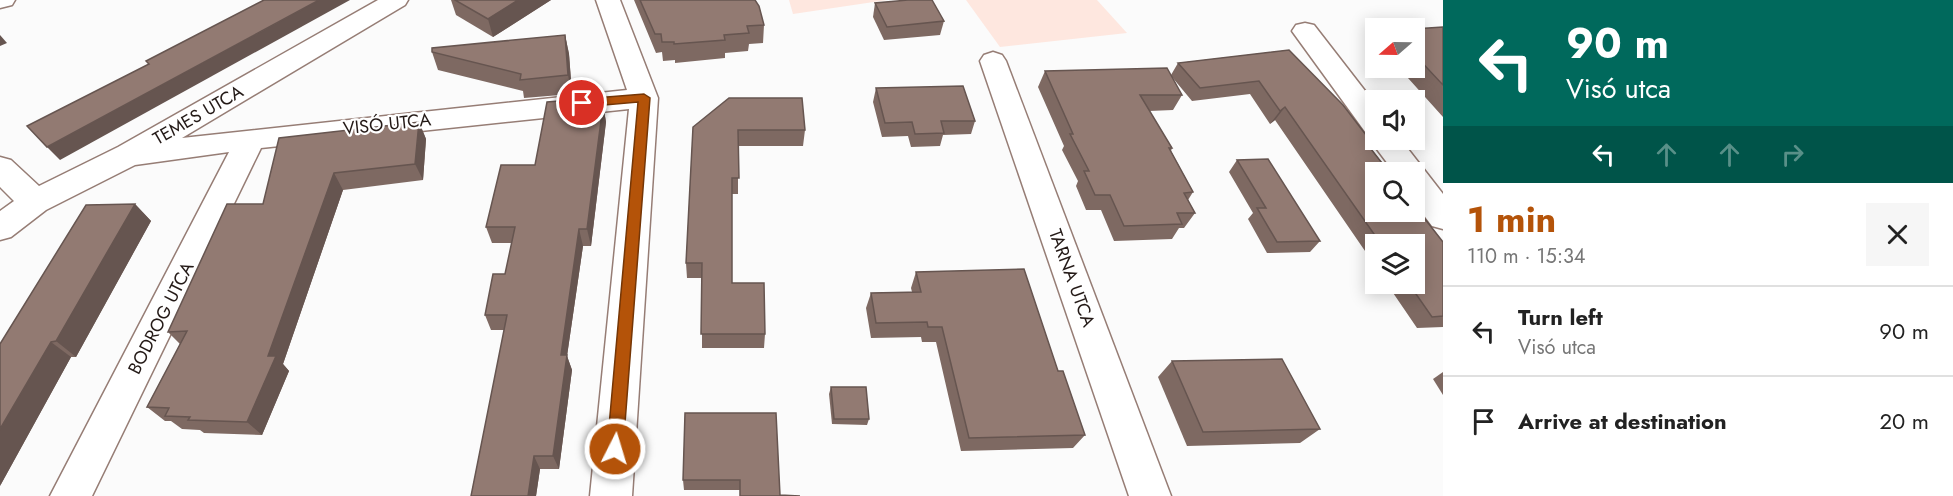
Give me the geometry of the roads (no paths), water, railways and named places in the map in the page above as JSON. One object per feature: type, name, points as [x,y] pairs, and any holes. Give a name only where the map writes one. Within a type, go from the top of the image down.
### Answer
[{"type":"street","name":"TEMES UTCA","points":[[0,228],[35,202],[129,155],[396,0]]},
{"type":"street","points":[[608,0],[644,98],[611,496]]},
{"type":"street","points":[[1305,31],[1365,111]]},
{"type":"street","name":"TARNA UTCA","points":[[993,60],[1150,496]]},
{"type":"street","name":"VISÓ UTCA","points":[[129,155],[251,139],[644,98]]},
{"type":"street","name":"BODROG UTCA","points":[[71,496],[251,139]]},
{"type":"street","points":[[1393,150],[1402,162]]},
{"type":"street","points":[[0,168],[35,202]]},
{"type":"street","points":[[1425,193],[1443,217]]}]
